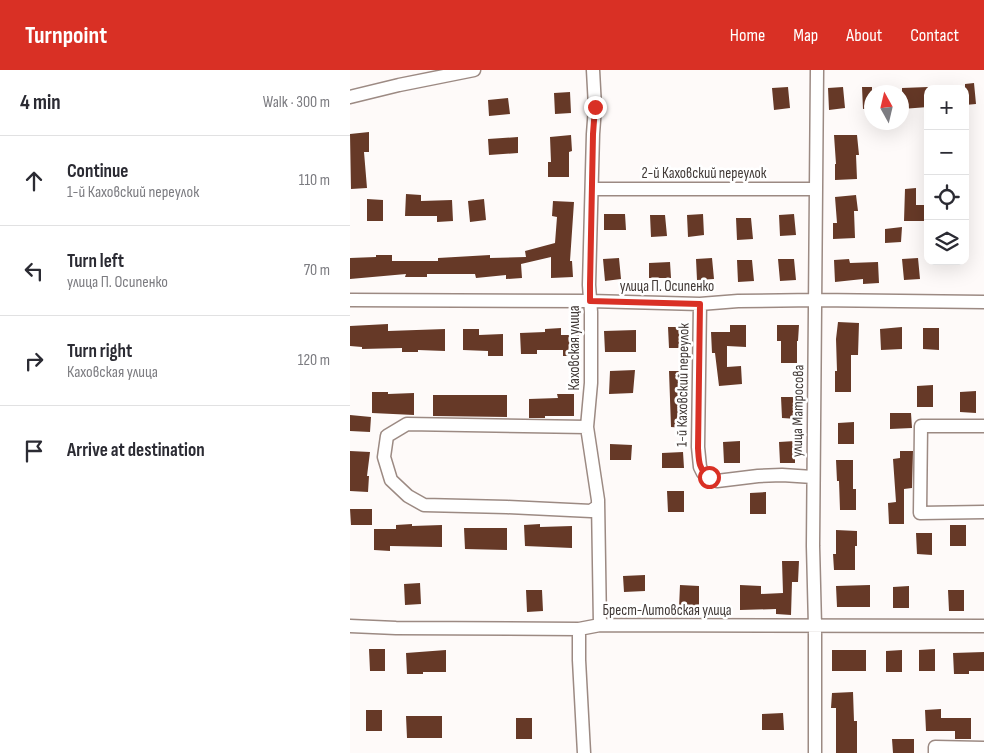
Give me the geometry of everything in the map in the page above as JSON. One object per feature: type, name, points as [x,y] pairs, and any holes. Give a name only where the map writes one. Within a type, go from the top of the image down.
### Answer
[{"type":"street","points":[[350,96],[474,70]]},
{"type":"street","name":"Каховская улица","points":[[593,70],[595,107],[590,301],[591,383],[586,427],[598,506],[600,625]]},
{"type":"street","name":"улица Матросова","points":[[815,753],[813,546],[817,70]]},
{"type":"street","name":"2-й Каховский переулок","points":[[592,189],[816,188]]},
{"type":"street","name":"улица П. Осипенко","points":[[350,300],[590,301],[700,304],[738,301],[816,300],[984,302]]},
{"type":"street","name":"1-й Каховский переулок","points":[[700,304],[698,448],[700,467],[703,473],[717,481],[782,475],[814,477]]},
{"type":"street","points":[[586,427],[407,424],[387,436],[384,456],[391,480],[408,496],[424,506],[591,511],[598,506]]},
{"type":"street","points":[[984,426],[921,426],[920,513],[984,512]]},
{"type":"street","name":"Брест-Литовская улица","points":[[350,626],[579,629],[600,625],[984,626]]},
{"type":"street","points":[[579,629],[584,753]]},
{"type":"street","points":[[935,753],[936,747],[984,748]]},
{"type":"building","points":[[974,83],[976,104],[969,105],[969,85],[965,84]]},
{"type":"building","points":[[788,87],[790,108],[774,110],[772,88]]},
{"type":"building","points":[[843,87],[845,108],[829,110],[828,88]]},
{"type":"building","points":[[862,87],[864,87],[864,109]]},
{"type":"building","points":[[924,87],[924,107],[909,108],[909,88]]},
{"type":"building","points":[[570,92],[571,113],[555,114],[554,93]]},
{"type":"building","points":[[508,98],[510,114],[489,116],[488,100]]},
{"type":"building","points":[[369,132],[369,152],[364,152],[367,188],[351,189],[350,134]]},
{"type":"building","points":[[571,135],[572,151],[569,152],[569,177],[548,177],[548,162],[551,162],[550,137]]},
{"type":"building","points":[[834,135],[857,135],[859,155],[856,155],[857,179],[835,180]]},
{"type":"building","points":[[518,137],[518,153],[489,155],[488,139]]},
{"type":"building","points":[[916,188],[916,205],[924,205],[924,221],[904,221],[905,189]]},
{"type":"building","points":[[406,194],[421,195],[421,201],[452,200],[453,221],[437,222],[437,216],[405,216]]},
{"type":"building","points":[[856,195],[858,211],[854,211],[855,238],[833,239],[833,223],[837,223],[835,197]]},
{"type":"building","points":[[367,199],[383,200],[383,221],[367,221]]},
{"type":"building","points":[[484,199],[486,220],[470,222],[468,201]]},
{"type":"building","points":[[553,201],[574,202],[570,261],[572,261],[573,277],[551,278],[551,257],[521,264],[522,278],[506,279],[506,275],[476,278],[475,274],[427,274],[427,277],[405,277],[406,274],[350,279],[350,258],[392,255],[392,261],[438,261],[438,258],[490,255],[490,258],[526,257],[525,251],[555,243],[557,217],[552,216]]},
{"type":"building","points":[[604,214],[625,214],[626,230],[604,230]]},
{"type":"building","points":[[703,214],[704,235],[688,237],[687,215]]},
{"type":"building","points":[[794,214],[796,235],[780,236],[779,215]]},
{"type":"building","points":[[650,215],[665,215],[667,236],[651,237]]},
{"type":"building","points":[[736,218],[751,218],[753,239],[737,240]]},
{"type":"building","points":[[902,227],[901,242],[885,243],[885,229]]},
{"type":"building","points":[[619,258],[621,279],[605,281],[603,259]]},
{"type":"building","points":[[712,258],[714,279],[697,280],[696,259]]},
{"type":"building","points":[[918,258],[920,279],[904,280],[902,259]]},
{"type":"building","points":[[778,259],[794,259],[796,280],[780,281]]},
{"type":"building","points":[[849,259],[850,263],[878,262],[879,283],[863,284],[863,279],[835,282],[834,260]]},
{"type":"building","points":[[737,260],[752,260],[754,281],[738,282]]},
{"type":"building","points":[[670,262],[671,278],[649,278],[649,263]]},
{"type":"building","points":[[838,322],[859,323],[858,355],[851,355],[851,392],[835,392]]},
{"type":"building","points":[[388,324],[388,331],[445,329],[445,351],[418,350],[418,352],[402,352],[402,348],[362,349],[362,347],[350,346],[350,326]]},
{"type":"building","points":[[730,325],[746,325],[746,347],[727,346],[727,367],[741,366],[742,384],[719,386],[715,353],[712,353],[711,332],[730,332]]},
{"type":"building","points":[[777,325],[799,325],[797,363],[781,363],[781,341],[777,341]]},
{"type":"building","points":[[668,327],[684,327],[684,348],[669,348]]},
{"type":"building","points":[[902,327],[902,349],[881,350],[880,329]]},
{"type":"building","points":[[561,328],[561,335],[579,335],[579,356],[563,356],[563,350],[537,350],[537,354],[521,354],[520,333],[545,332],[545,329]]},
{"type":"building","points":[[923,328],[939,328],[939,350],[923,349]]},
{"type":"building","points":[[463,329],[479,329],[479,335],[503,334],[503,356],[488,356],[488,351],[463,350]]},
{"type":"building","points":[[636,330],[636,352],[605,352],[604,331]]},
{"type":"building","points":[[635,370],[633,393],[609,394],[610,371]]},
{"type":"building","points":[[669,371],[685,371],[686,428],[671,427]]},
{"type":"building","points":[[933,385],[933,407],[917,407],[917,386]]},
{"type":"building","points":[[976,391],[976,413],[960,412],[960,392]]},
{"type":"building","points":[[372,392],[388,392],[388,394],[414,393],[414,415],[372,413]]},
{"type":"building","points":[[557,394],[574,394],[574,416],[529,418],[529,399],[558,398]]},
{"type":"building","points":[[433,395],[507,395],[507,417],[433,416]]},
{"type":"building","points":[[781,397],[797,397],[797,419],[782,418]]},
{"type":"building","points":[[890,413],[911,413],[912,428],[890,429]]},
{"type":"building","points":[[350,415],[371,417],[370,432],[350,431]]},
{"type":"building","points":[[854,422],[854,444],[838,444],[838,423]]},
{"type":"building","points":[[740,441],[740,463],[724,463],[723,442]]},
{"type":"building","points":[[795,441],[795,463],[780,463],[779,442]]},
{"type":"building","points":[[610,444],[632,445],[631,460],[610,460]]},
{"type":"building","points":[[350,451],[370,452],[367,476],[369,476],[368,492],[350,491]]},
{"type":"building","points":[[900,451],[913,451],[912,488],[904,489],[904,524],[889,524],[888,503],[896,502],[893,459],[900,458]]},
{"type":"building","points":[[683,452],[684,468],[662,468],[662,453]]},
{"type":"building","points":[[836,460],[853,460],[853,489],[856,489],[856,510],[840,510]]},
{"type":"building","points":[[667,491],[684,491],[684,512],[668,512]]},
{"type":"building","points":[[766,492],[766,514],[750,514],[750,493]]},
{"type":"building","points":[[350,509],[372,509],[372,525],[351,525]]},
{"type":"building","points":[[412,524],[412,526],[442,525],[442,547],[390,546],[390,551],[374,550],[374,529],[396,529],[396,525]]},
{"type":"building","points":[[540,524],[540,527],[572,526],[572,548],[525,546],[524,525]]},
{"type":"building","points":[[950,525],[966,525],[966,546],[950,546]]},
{"type":"building","points":[[464,528],[507,528],[507,550],[465,549]]},
{"type":"building","points":[[836,530],[857,531],[855,570],[834,570],[833,554],[836,554]]},
{"type":"building","points":[[916,533],[932,533],[932,555],[917,554]]},
{"type":"building","points":[[782,561],[799,561],[798,582],[792,582],[791,615],[776,614],[776,609],[740,610],[740,585],[761,586],[761,594],[783,593]]},
{"type":"building","points":[[645,575],[645,591],[624,592],[623,576]]},
{"type":"building","points":[[420,583],[421,604],[405,605],[404,584]]},
{"type":"building","points":[[680,585],[699,586],[699,607],[679,608]]},
{"type":"building","points":[[870,585],[870,607],[837,607],[836,586]]},
{"type":"building","points":[[909,586],[909,608],[893,608],[893,587]]},
{"type":"building","points":[[526,590],[542,590],[543,611],[527,612]]},
{"type":"building","points":[[948,590],[964,590],[964,611],[949,611]]},
{"type":"building","points":[[369,649],[385,649],[385,671],[370,671]]},
{"type":"building","points":[[935,649],[935,671],[919,671],[919,650]]},
{"type":"building","points":[[446,650],[446,672],[407,674],[406,653]]},
{"type":"building","points":[[832,650],[866,650],[866,671],[832,671]]},
{"type":"building","points":[[902,650],[902,672],[886,672],[886,651]]},
{"type":"building","points":[[984,652],[984,671],[954,674],[953,653]]},
{"type":"building","points":[[853,692],[854,721],[857,721],[857,753],[836,753],[836,708],[831,708],[832,693]]},
{"type":"building","points":[[941,709],[941,718],[971,718],[971,739],[955,739],[955,731],[926,731],[925,710]]},
{"type":"building","points":[[366,710],[382,710],[382,731],[366,731]]},
{"type":"building","points":[[783,713],[784,730],[762,730],[762,714]]},
{"type":"building","points":[[406,716],[442,716],[442,738],[407,738]]},
{"type":"building","points":[[516,718],[532,718],[532,739],[516,739]]},
{"type":"building","points":[[892,739],[914,739],[914,753],[893,753]]},
{"type":"route","points":[[595,107],[590,301],[700,304],[698,448],[700,467],[703,473],[709,477]]}]
